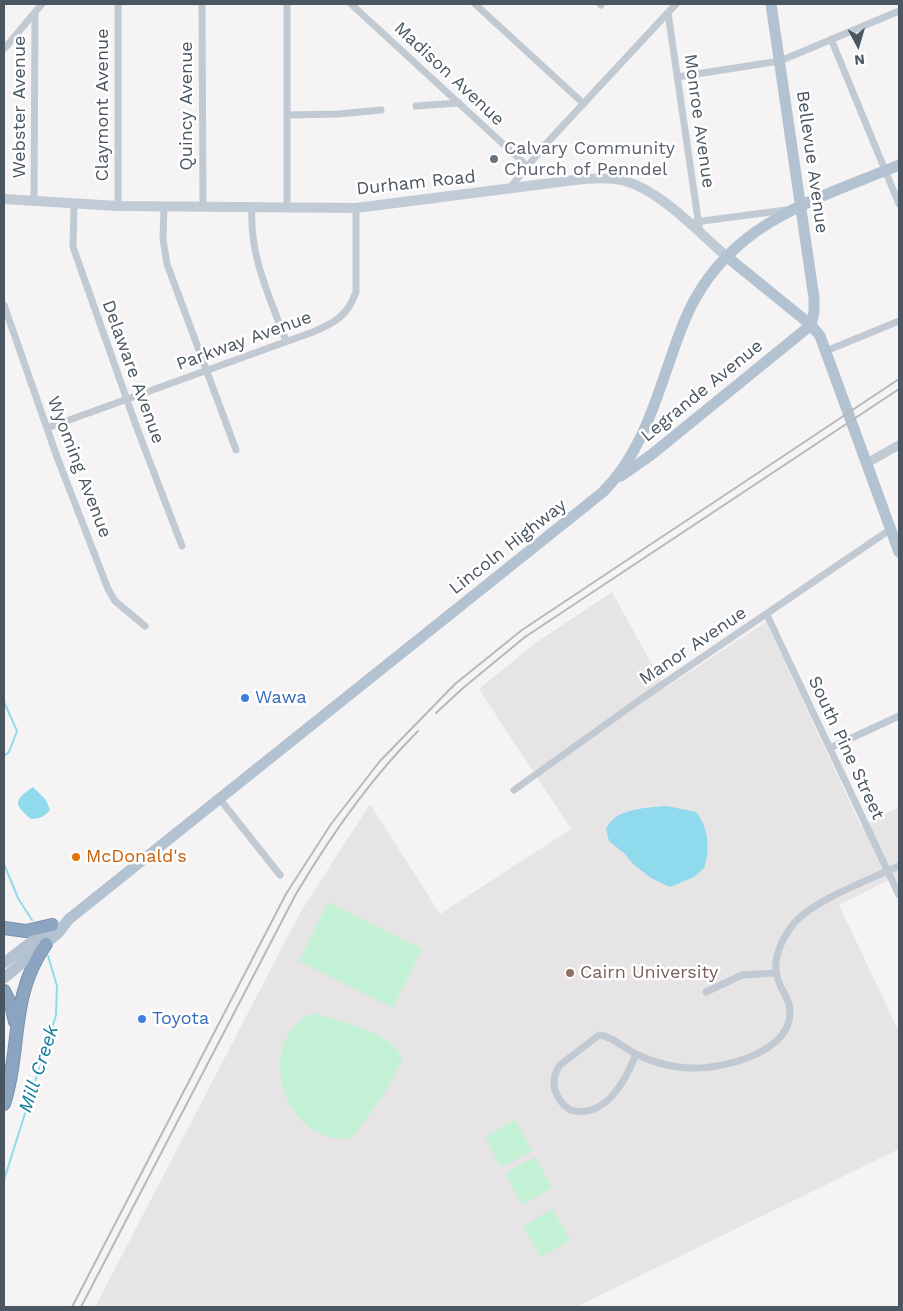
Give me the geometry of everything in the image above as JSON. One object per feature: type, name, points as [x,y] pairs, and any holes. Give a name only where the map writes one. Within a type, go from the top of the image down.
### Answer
[{"type":"highway","points":[[4,928],[26,930],[52,925]]},
{"type":"highway","points":[[4,1104],[9,1083],[16,1029],[28,973],[46,944]]},
{"type":"highway","points":[[4,991],[11,1005],[16,1029]]},
{"type":"main road","name":"Bellevue Avenue","points":[[771,4],[780,61],[797,207],[814,298],[811,326]]},
{"type":"main road","name":"Lincoln Highway","points":[[69,919],[577,514],[613,482],[630,459],[644,432],[683,325],[694,301],[707,280],[726,256],[756,230],[797,207],[899,165]]},
{"type":"main road","name":"Durham Road","points":[[4,199],[74,205],[203,208],[356,208],[585,179],[616,179],[645,190],[693,223],[700,233],[811,326],[820,336],[899,552]]},
{"type":"main road","name":"Legrande Avenue","points":[[613,482],[651,455],[811,326]]},
{"type":"main road","points":[[4,963],[52,925],[69,919]]},
{"type":"main road","points":[[4,978],[46,944],[69,919]]},
{"type":"street","points":[[4,49],[42,4]]},
{"type":"street","name":"Claymont Avenue","points":[[118,4],[118,206]]},
{"type":"street","name":"Quincy Avenue","points":[[202,4],[203,208]]},
{"type":"street","points":[[287,4],[287,208]]},
{"type":"street","name":"Madison Avenue","points":[[351,4],[526,166]]},
{"type":"street","points":[[475,4],[584,104]]},
{"type":"street","points":[[509,189],[526,166],[676,4]]},
{"type":"street","points":[[677,77],[780,61],[899,11]]},
{"type":"street","name":"Webster Avenue","points":[[34,202],[35,13]]},
{"type":"street","name":"Monroe Avenue","points":[[668,13],[693,223]]},
{"type":"street","points":[[831,39],[899,204]]},
{"type":"street","points":[[416,106],[459,103]]},
{"type":"street","points":[[287,115],[338,114],[381,110]]},
{"type":"street","name":"Delaware Avenue","points":[[74,205],[73,247],[126,399],[182,546]]},
{"type":"street","points":[[164,207],[163,239],[168,264],[236,450]]},
{"type":"street","points":[[693,223],[797,207]]},
{"type":"street","points":[[252,208],[251,231],[254,251],[286,341]]},
{"type":"street","name":"Parkway Avenue","points":[[47,428],[328,326],[345,314],[352,305],[356,285],[356,208]]},
{"type":"street","name":"Wyoming Avenue","points":[[4,305],[47,428],[111,595],[145,626]]},
{"type":"street","points":[[826,351],[899,321]]},
{"type":"street","points":[[867,463],[899,445]]},
{"type":"street","name":"Manor Avenue","points":[[514,790],[644,697],[891,529]]},
{"type":"street","name":"South Pine Street","points":[[766,615],[899,895]]},
{"type":"street","points":[[830,748],[899,716]]},
{"type":"street","points":[[219,798],[280,875]]},
{"type":"street","points":[[636,1054],[626,1076],[611,1097],[584,1112],[570,1110],[560,1100],[553,1086],[555,1072],[560,1066],[602,1035],[636,1054],[673,1066],[708,1068],[745,1059],[766,1049],[786,1030],[790,1012],[789,1003],[776,973],[776,956],[784,939],[803,914],[899,866]]},
{"type":"street","points":[[706,992],[742,974],[776,973]]},
{"type":"shaded area","name":"Cairn University","points":[[612,592],[665,688],[766,622],[861,826],[899,807],[899,894],[891,879],[839,905],[899,1032],[899,1149],[576,1307],[95,1307],[300,913],[370,804],[440,914],[571,829],[479,689],[534,644]]},
{"type":"green space","points":[[328,902],[422,949],[393,1008],[299,961]]},
{"type":"green space","points":[[313,1013],[376,1034],[397,1049],[403,1058],[384,1094],[352,1138],[329,1137],[309,1127],[294,1110],[284,1090],[280,1067],[283,1046],[294,1027]]},
{"type":"green space","points":[[515,1120],[532,1151],[501,1167],[485,1137]]},
{"type":"green space","points":[[535,1157],[552,1188],[522,1205],[505,1174]]},
{"type":"green space","points":[[553,1209],[570,1240],[540,1257],[523,1226]]},
{"type":"water","points":[[33,787],[46,800],[50,810],[42,817],[31,819],[21,810],[18,802],[22,795]]},
{"type":"water","points":[[667,806],[696,812],[706,831],[708,846],[704,868],[694,877],[670,887],[651,878],[633,864],[625,854],[609,841],[606,829],[610,822],[624,813],[632,810]]},
{"type":"waterway","name":"Mill Creek","points":[[4,702],[17,731],[9,752],[4,756]]},
{"type":"waterway","name":"Mill Creek","points":[[4,864],[18,898],[32,920]]},
{"type":"waterway","name":"Mill Creek","points":[[4,1180],[56,1015],[57,986],[48,956]]},
{"type":"railway","points":[[72,1307],[286,894],[331,824],[380,761],[455,684],[522,630],[899,379]]},
{"type":"railway","points":[[436,713],[525,637],[899,389]]},
{"type":"railway","points":[[81,1307],[296,894],[352,808],[400,749],[418,731]]},
{"type":"place","name":"Calvary Community Church of Penndel","points":[[494,159]]},
{"type":"place","name":"Wawa","points":[[245,698]]},
{"type":"place","name":"McDonald's","points":[[76,857]]},
{"type":"place","name":"Cairn University","points":[[570,973]]},
{"type":"place","name":"Toyota","points":[[142,1019]]}]
